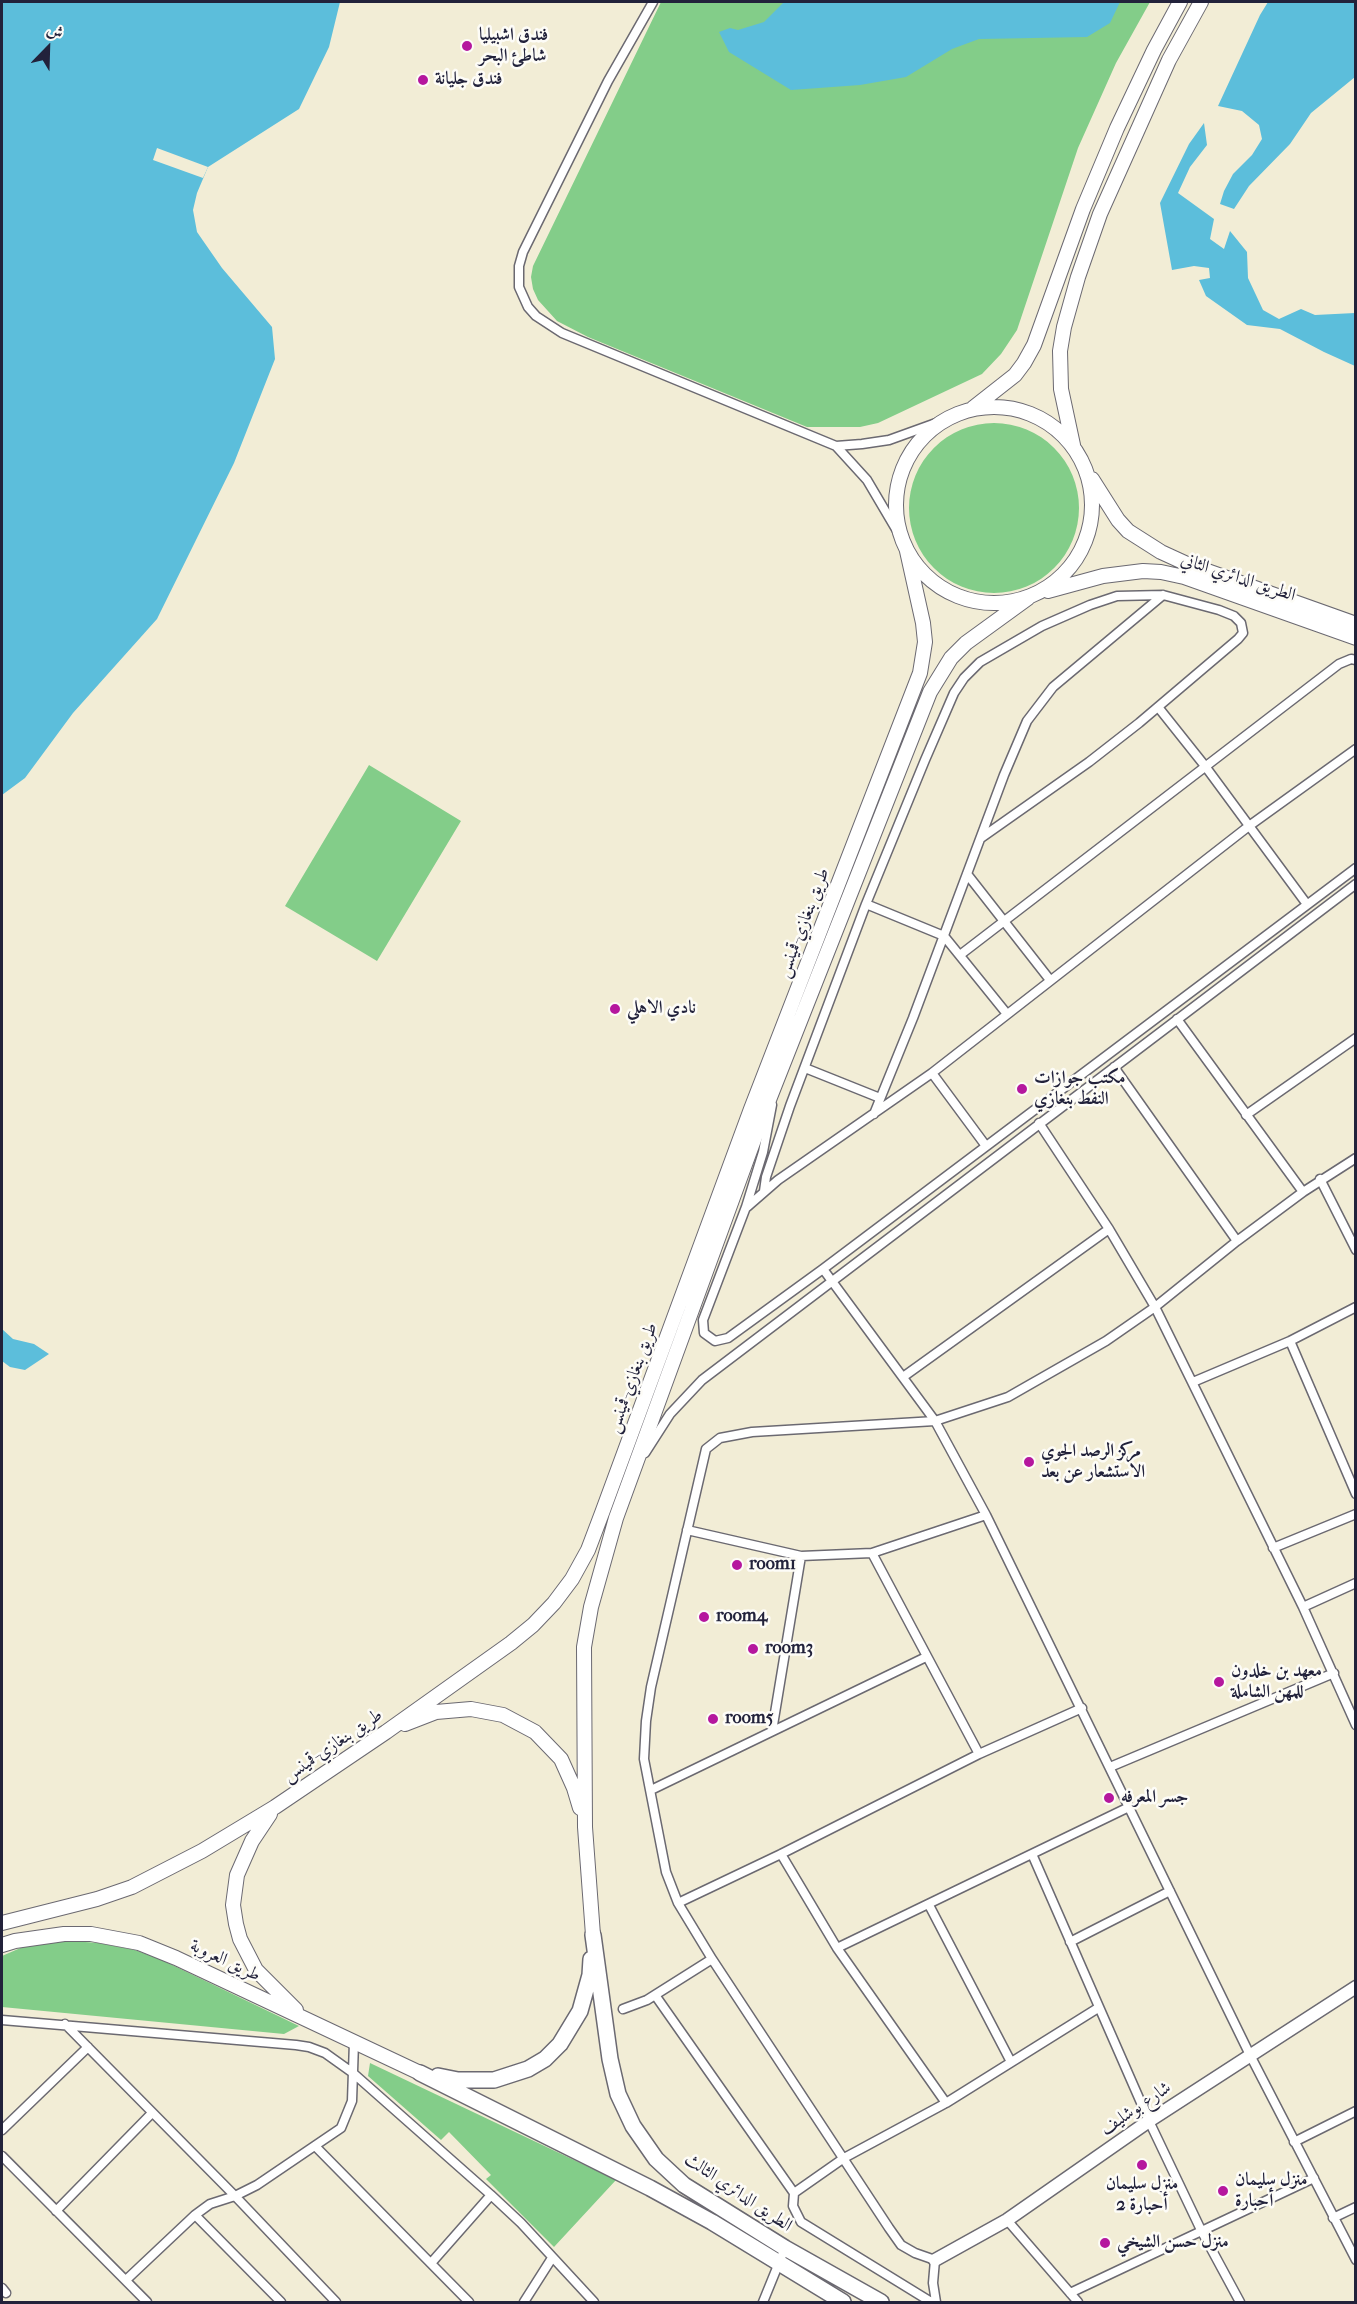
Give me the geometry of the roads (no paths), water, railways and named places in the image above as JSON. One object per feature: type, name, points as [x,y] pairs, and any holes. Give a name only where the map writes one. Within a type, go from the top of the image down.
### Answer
[{"type":"highway","points":[[420,2073],[458,2080],[494,2080],[528,2069],[545,2059],[560,2044],[580,2011],[590,1975],[593,1935]]},
{"type":"highway","name":"الطريق الدائري الثالث","points":[[593,1935],[610,2059],[618,2094],[633,2126],[656,2159],[684,2185],[785,2248],[881,2302]]},
{"type":"highway","name":"الطريق الدائري الثالث","points":[[420,2073],[650,2188],[712,2222],[843,2302]]},
{"type":"main road","points":[[971,410],[1015,375],[1034,345],[1083,209],[1117,128],[1180,2]]},
{"type":"main road","points":[[1073,447],[1061,389],[1060,351],[1078,277],[1100,214],[1169,60],[1201,2]]},
{"type":"main road","points":[[593,1935],[585,1827],[584,1647],[591,1607],[602,1566],[635,1465],[774,1089],[935,683],[951,658],[966,643],[1055,583],[1071,568],[1090,530],[1093,509],[1091,487],[1085,467],[1073,447],[1058,430],[1025,413],[994,407],[971,410],[950,418],[918,443],[906,460],[899,480],[896,500],[897,521],[905,546],[929,578],[938,586],[959,597],[982,603],[1005,603],[1033,596]]},
{"type":"main road","name":"الطريق الدائري الثاني","points":[[1085,467],[1118,520],[1128,531],[1161,552],[1185,563],[1356,624]]},
{"type":"main road","name":"طريق بنغازي-قمينس","points":[[2,1923],[97,1899],[132,1887],[202,1851],[275,1807],[386,1732],[533,1625],[572,1579],[588,1550],[751,1109],[920,674],[925,642],[924,633],[905,546]]},
{"type":"main road","name":"الطريق الدائري الثاني","points":[[1033,596],[1103,576],[1143,571],[1161,572],[1184,577],[1356,638]]},
{"type":"main road","points":[[386,1732],[436,1712],[471,1708],[503,1716],[535,1732],[561,1759],[574,1788],[585,1827]]},
{"type":"main road","points":[[275,1807],[260,1826],[237,1875],[233,1905],[240,1939],[256,1970],[308,2020]]},
{"type":"main road","name":"طريق العروبة","points":[[2,1945],[64,1934],[91,1934],[128,1940],[176,1958],[420,2073]]},
{"type":"street","points":[[653,2],[608,81],[545,205],[523,252],[519,266],[519,287],[532,311],[562,333],[836,446],[867,480],[905,546]]},
{"type":"street","points":[[836,446],[889,440],[950,418]]},
{"type":"street","points":[[874,1114],[1019,738],[1039,704],[1053,687],[1163,595]]},
{"type":"street","points":[[764,1191],[766,1177],[787,1115],[866,904],[954,693],[964,678],[980,662],[1041,626],[1117,596],[1163,595],[1234,616],[1241,623],[1243,629],[1238,639],[1158,707],[1089,762],[981,838]]},
{"type":"street","points":[[960,955],[1339,664],[1351,659],[1356,660]]},
{"type":"street","points":[[1158,707],[1205,766],[1306,903]]},
{"type":"street","points":[[746,1207],[764,1191],[932,1073],[1249,826],[1356,749]]},
{"type":"street","points":[[774,1089],[767,1135],[746,1207],[703,1320],[702,1329],[707,1337],[720,1342],[823,1269],[1306,903],[1356,868]]},
{"type":"street","points":[[967,874],[1050,980]]},
{"type":"street","points":[[635,1465],[675,1408],[702,1380],[1356,884]]},
{"type":"street","points":[[866,904],[944,936],[1007,1014]]},
{"type":"street","points":[[1216,971],[1218,979],[1224,985]]},
{"type":"street","points":[[1194,988],[1201,994],[1202,1000]]},
{"type":"street","points":[[1177,1019],[1303,1192]]},
{"type":"street","points":[[1246,1115],[1356,1038]]},
{"type":"street","points":[[1114,1067],[1237,1241]]},
{"type":"street","points":[[805,1068],[880,1098]]},
{"type":"street","points":[[932,1073],[986,1146]]},
{"type":"street","points":[[1039,1123],[1109,1229],[1155,1307],[1352,1708],[1356,1725]]},
{"type":"street","points":[[936,2302],[933,2283],[935,2259],[915,2253],[901,2245],[712,1959],[678,1903],[666,1872],[644,1758],[646,1721],[651,1687],[706,1449],[720,1438],[770,1430],[935,1421],[987,1406],[1008,1397],[1107,1341],[1155,1307],[1237,1241],[1320,1179],[1356,1158]]},
{"type":"street","points":[[1320,1179],[1356,1250]]},
{"type":"street","points":[[903,1377],[1109,1229]]},
{"type":"street","points":[[823,1269],[935,1421],[986,1515],[1250,2055],[1356,2260]]},
{"type":"street","points":[[1193,1383],[1290,1341],[1356,1307]]},
{"type":"street","points":[[1290,1341],[1356,1494]]},
{"type":"street","points":[[1273,1548],[1356,1514]]},
{"type":"street","points":[[687,1530],[801,1556],[872,1553],[986,1515]]},
{"type":"street","points":[[872,1553],[979,1754]]},
{"type":"street","points":[[772,1731],[801,1556]]},
{"type":"street","points":[[1303,1607],[1356,1583]]},
{"type":"street","points":[[651,1790],[926,1657]]},
{"type":"street","points":[[1110,1767],[1334,1673]]},
{"type":"street","points":[[678,1903],[979,1754],[1082,1708]]},
{"type":"street","points":[[837,1948],[1129,1807]]},
{"type":"street","points":[[781,1854],[837,1948],[946,2103]]},
{"type":"street","points":[[1032,1854],[1149,2121],[1200,2230],[1240,2302]]},
{"type":"street","points":[[1070,1942],[1170,1891]]},
{"type":"street","points":[[928,1905],[1011,2062]]},
{"type":"street","points":[[623,2009],[638,2005],[712,1959]]},
{"type":"street","name":"شارع بوشليف","points":[[935,2259],[1007,2220],[1149,2121],[1356,1986]]},
{"type":"street","points":[[655,1995],[794,2193],[793,2206],[801,2222],[931,2302]]},
{"type":"street","points":[[794,2193],[844,2158],[946,2103],[1098,2008]]},
{"type":"street","points":[[2,2020],[309,2047],[336,2059],[521,2223],[594,2302]]},
{"type":"street","points":[[65,2024],[336,2302]]},
{"type":"street","points":[[126,2280],[195,2215],[210,2204],[235,2196],[257,2185],[341,2127],[352,2101],[354,2042]]},
{"type":"street","points":[[2,2130],[87,2047]]},
{"type":"street","points":[[1294,2142],[1356,2111]]},
{"type":"street","points":[[56,2211],[152,2114]]},
{"type":"street","points":[[315,2146],[432,2262],[464,2301]]},
{"type":"street","points":[[2,2156],[147,2302]]},
{"type":"street","points":[[1070,2293],[1314,2178]]},
{"type":"street","points":[[432,2262],[491,2195]]},
{"type":"street","points":[[1333,2218],[1356,2207]]},
{"type":"street","points":[[195,2215],[281,2302]]},
{"type":"street","points":[[1007,2220],[1078,2302]]},
{"type":"street","points":[[763,2302],[785,2248]]},
{"type":"street","points":[[524,2302],[552,2258]]},
{"type":"water","points":[[2,2],[340,2],[329,47],[299,109],[208,167],[197,193],[193,210],[197,232],[222,268],[272,327],[275,359],[234,463],[157,619],[73,713],[25,778],[2,795]]},
{"type":"water","points":[[784,2],[1120,2],[1110,23],[1087,37],[979,39],[952,49],[906,77],[860,85],[791,90],[729,52],[719,32],[730,28],[738,30],[764,22]]},
{"type":"water","points":[[1268,2],[1355,2],[1355,77],[1311,113],[1290,144],[1249,186],[1234,209],[1220,204],[1224,191],[1233,174],[1252,155],[1262,139],[1259,125],[1242,111],[1218,106]]},
{"type":"water","points":[[1204,123],[1207,145],[1190,167],[1178,193],[1214,219],[1210,239],[1224,249],[1230,231],[1247,252],[1248,278],[1263,310],[1279,319],[1301,309],[1315,315],[1355,313],[1355,366],[1280,329],[1247,325],[1206,296],[1199,280],[1210,278],[1209,268],[1194,266],[1172,270],[1160,203],[1189,144]]},
{"type":"water","points":[[2,1329],[13,1339],[34,1344],[49,1354],[25,1370],[10,1367],[2,1361]]},
{"type":"place","name":"فندق اشبيليا شاطئ البحر","points":[[467,46]]},
{"type":"place","name":"فندق جليانة","points":[[423,80]]},
{"type":"place","name":"نادي الاهلي","points":[[615,1009]]},
{"type":"place","name":"مكتب جوازات النفط بنغازي","points":[[1022,1089]]},
{"type":"place","name":"مركز الرصد الجوي الاستشعار عن بعد","points":[[1029,1462]]},
{"type":"place","name":"room1","points":[[737,1565]]},
{"type":"place","name":"room4","points":[[704,1617]]},
{"type":"place","name":"room3","points":[[753,1649]]},
{"type":"place","name":"معهد بن خلدون للمهن الشاملة","points":[[1219,1682]]},
{"type":"place","name":"room5","points":[[713,1719]]},
{"type":"place","name":"جسر المعرفه","points":[[1109,1798]]},
{"type":"place","name":"منزل سليمان أحبارة 2","points":[[1142,2165]]},
{"type":"place","name":"منزل سليمان أحبارة","points":[[1223,2191]]},
{"type":"place","name":"منزل حسن الشيخي","points":[[1105,2243]]}]
